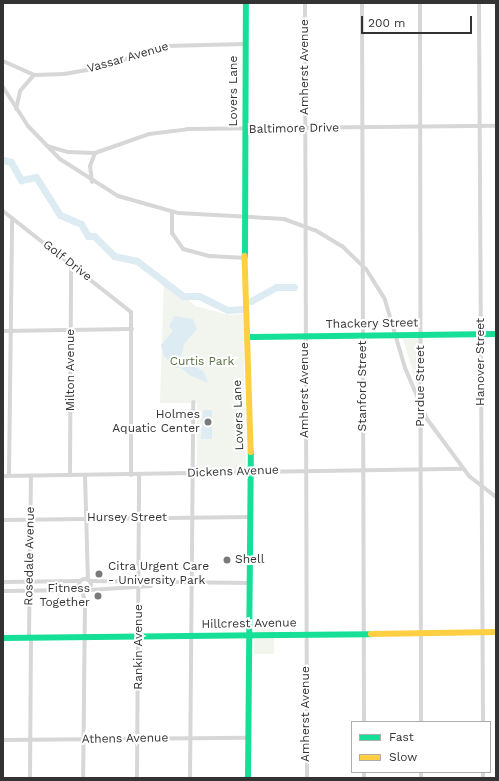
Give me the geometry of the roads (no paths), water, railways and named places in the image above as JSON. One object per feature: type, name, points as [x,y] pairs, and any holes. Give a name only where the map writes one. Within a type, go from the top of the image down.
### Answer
[{"type":"main road","name":"Lovers Lane","points":[[246,3],[244,216],[252,472],[248,778]]},
{"type":"main road","name":"Thackery Street","points":[[248,337],[496,334]]},
{"type":"main road","name":"Hillcrest Avenue","points":[[3,638],[496,632]]},
{"type":"street","name":"Amherst Avenue","points":[[305,3],[307,778]]},
{"type":"street","name":"Stanford Street","points":[[362,3],[364,721]]},
{"type":"street","name":"Purdue Street","points":[[420,3],[421,721]]},
{"type":"street","name":"Hanover Street","points":[[479,3],[481,126],[483,721]]},
{"type":"street","name":"Vassar Avenue","points":[[3,61],[34,75],[87,70],[176,45],[246,44]]},
{"type":"street","points":[[16,109],[20,91],[34,75]]},
{"type":"street","points":[[3,87],[16,109],[46,145],[92,182],[128,200],[172,212],[276,218],[305,226],[334,240],[363,266],[388,304],[405,368],[421,406],[464,469],[482,488],[496,496]]},
{"type":"street","name":"Baltimore Drive","points":[[46,145],[68,152],[95,153],[167,131],[496,126]]},
{"type":"street","points":[[92,182],[90,166],[95,153]]},
{"type":"street","name":"Golf Drive","points":[[3,211],[131,312],[132,329]]},
{"type":"street","points":[[172,212],[172,233],[183,249],[210,256],[246,258]]},
{"type":"street","points":[[10,476],[12,218]]},
{"type":"street","name":"Milton Avenue","points":[[70,475],[71,264]]},
{"type":"street","points":[[3,331],[132,329],[131,475]]},
{"type":"street","points":[[190,778],[193,635],[193,402]]},
{"type":"street","name":"Dickens Avenue","points":[[3,476],[193,474],[306,470],[464,469]]},
{"type":"street","points":[[84,778],[85,601],[89,590],[89,580],[86,569],[85,475]]},
{"type":"street","name":"Rankin Avenue","points":[[137,778],[139,475]]},
{"type":"street","name":"Rosedale Avenue","points":[[30,476],[30,778]]},
{"type":"street","name":"Hursey Street","points":[[3,520],[251,517]]},
{"type":"street","points":[[85,601],[81,590],[81,581],[86,569]]},
{"type":"street","points":[[3,582],[89,580],[139,585]]},
{"type":"street","points":[[3,591],[89,590],[158,584],[250,583]]},
{"type":"street","name":"Athens Avenue","points":[[3,740],[248,738]]},
{"type":"waterway","points":[[3,160],[11,162],[21,180],[36,177],[60,215],[81,224],[88,236],[94,236],[114,256],[137,261],[183,296],[199,296],[228,310],[243,309]]},
{"type":"waterway","points":[[251,301],[276,287],[294,287]]},
{"type":"place","name":"Holmes Aquatic Center","points":[[208,422]]},
{"type":"place","name":"Shell","points":[[227,560]]},
{"type":"place","name":"Citra Urgent Care - University Park","points":[[99,574]]},
{"type":"place","name":"Fitness Together","points":[[98,596]]},
{"type":"park label","name":"Curtis Park","points":[[202,362]]}]
